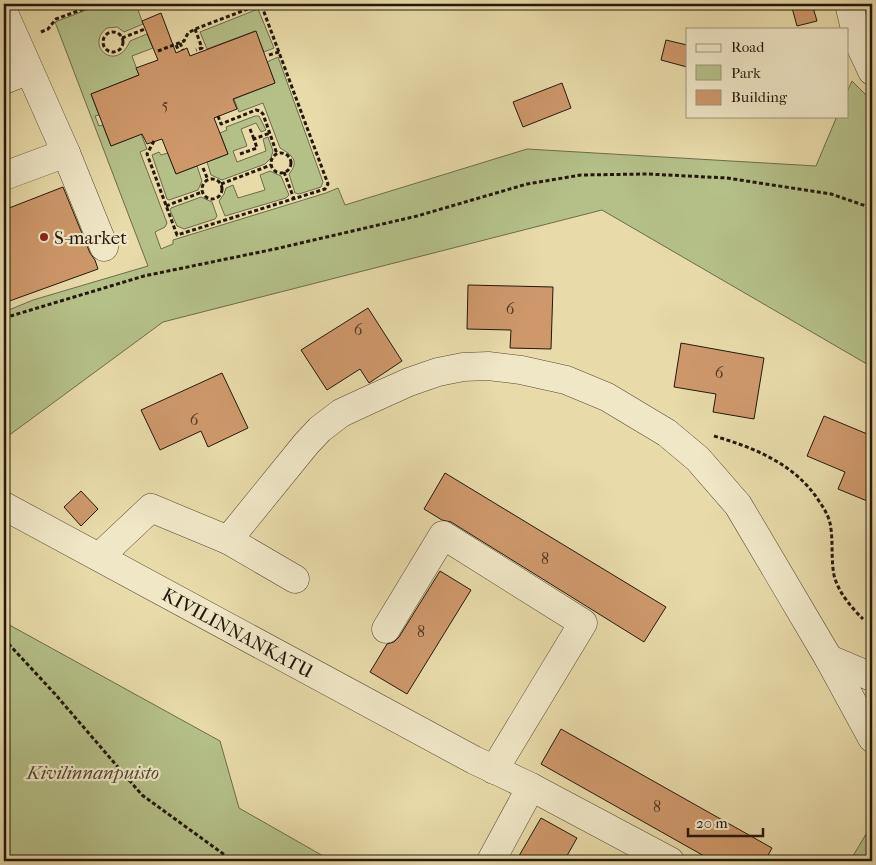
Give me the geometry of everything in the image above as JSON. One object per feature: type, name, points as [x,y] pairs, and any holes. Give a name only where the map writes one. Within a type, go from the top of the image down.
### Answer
[{"type":"street","points":[[849,4],[858,41],[872,71]]},
{"type":"street","points":[[4,13],[66,153],[104,247]]},
{"type":"street","points":[[4,80],[29,70]]},
{"type":"street","points":[[4,176],[66,153]]},
{"type":"street","points":[[228,540],[306,444],[320,429],[342,413],[409,382],[438,372],[463,367],[488,366],[521,370],[566,380],[606,398],[667,433],[698,459],[738,505],[829,659],[872,738]]},
{"type":"street","name":"KIVILINNANKATU","points":[[4,506],[484,765],[531,787],[670,861]]},
{"type":"street","points":[[99,557],[151,508],[228,540],[295,579]]},
{"type":"street","points":[[386,629],[443,535],[583,623],[484,765]]},
{"type":"street","points":[[829,659],[872,677]]},
{"type":"street","points":[[491,861],[531,787]]},
{"type":"path","points":[[17,42],[48,30],[56,20],[98,4]]},
{"type":"path","points":[[154,142],[147,154],[176,235],[325,189],[329,182],[261,4],[195,29],[188,33],[185,40],[158,51]]},
{"type":"path","points":[[122,38],[145,29]]},
{"type":"path","points":[[195,29],[202,48],[196,50]]},
{"type":"path","points":[[110,33],[116,33],[122,38],[122,46],[118,51],[111,52],[104,46],[103,40],[110,33]]},
{"type":"path","points":[[178,44],[181,51]]},
{"type":"path","points":[[269,55],[279,52]]},
{"type":"path","points":[[218,116],[220,124],[258,110],[263,114],[278,154]]},
{"type":"path","points":[[240,154],[257,148],[250,129]]},
{"type":"path","points":[[254,139],[270,133]]},
{"type":"path","points":[[278,154],[284,154],[291,160],[290,167],[284,172],[276,172],[271,165],[273,158],[278,154]]},
{"type":"path","points":[[221,184],[271,165]]},
{"type":"path","points":[[203,168],[208,180]]},
{"type":"path","points":[[284,172],[294,199]]},
{"type":"path","points":[[4,318],[144,276],[417,216],[527,184],[581,175],[648,174],[728,178],[831,194],[872,208]]},
{"type":"path","points":[[202,192],[203,185],[208,180],[213,179],[221,184]]},
{"type":"path","points":[[202,192],[209,198],[215,198],[220,194],[221,184]]},
{"type":"path","points":[[166,206],[202,192]]},
{"type":"path","points":[[709,435],[742,444],[765,454],[786,467],[807,485],[827,513],[831,528],[834,574],[838,585],[851,607],[863,619]]},
{"type":"path","points":[[4,639],[142,795],[233,861]]},
{"type":"green space","points":[[102,4],[136,4],[143,24],[124,32],[117,27],[107,28],[101,35],[100,48],[111,56],[117,55],[124,51],[130,41],[147,34],[153,48],[132,56],[139,75],[91,94],[99,115],[95,116],[99,126],[103,125],[111,146],[141,134],[147,149],[140,152],[167,223],[165,227],[155,232],[161,249],[173,244],[173,240],[338,188],[345,205],[527,149],[816,166],[836,118],[848,118],[848,90],[852,81],[872,101],[872,367],[602,210],[163,322],[4,439],[4,312],[33,300],[148,266],[55,22]]},
{"type":"green space","points":[[258,9],[274,48],[264,52],[255,31],[207,49],[200,32]]},
{"type":"green space","points":[[278,57],[323,182],[321,187],[299,194],[295,193],[289,174],[294,165],[293,159],[280,148],[263,103],[239,112],[234,99],[275,83],[267,62]]},
{"type":"green space","points":[[259,116],[266,130],[261,132],[256,123],[241,129],[247,146],[233,151],[237,162],[266,151],[263,139],[268,137],[273,151],[271,158],[265,164],[222,180],[211,175],[207,162],[228,154],[220,133],[227,130],[226,127]]},
{"type":"green space","points":[[159,152],[161,155],[168,153],[176,174],[197,166],[202,181],[198,190],[169,200],[167,199],[152,155]]},
{"type":"green space","points":[[270,171],[281,176],[289,195],[286,198],[225,216],[219,201],[226,188],[233,185],[238,198],[265,190],[260,175]]},
{"type":"green space","points":[[201,197],[212,202],[217,216],[215,219],[184,229],[177,226],[170,210],[171,208]]},
{"type":"green space","name":"Kivilinnanpuisto","points":[[4,622],[220,741],[239,808],[332,861],[4,861]]},
{"type":"green space","points":[[872,824],[872,861],[850,861]]},
{"type":"building","points":[[791,4],[812,4],[817,21],[797,26]]},
{"type":"building","points":[[161,13],[176,53],[187,48],[190,56],[256,31],[275,83],[233,99],[237,109],[214,118],[228,154],[176,174],[162,139],[147,144],[142,134],[111,146],[91,94],[139,75],[136,68],[158,60],[142,21]]},
{"type":"building","points":[[666,40],[686,45],[686,67],[661,60]]},
{"type":"building","points":[[562,83],[571,108],[523,127],[513,102]]},
{"type":"building","name":"S-market","points":[[63,187],[98,269],[4,303],[4,210]]},
{"type":"building","points":[[468,285],[553,287],[551,349],[510,348],[511,330],[467,329]]},
{"type":"building","points":[[368,308],[402,361],[369,383],[360,369],[327,390],[301,350]]},
{"type":"building","points":[[681,343],[764,358],[754,419],[713,412],[716,394],[674,387]]},
{"type":"building","points":[[222,373],[248,428],[208,447],[201,431],[160,450],[141,410]]},
{"type":"building","points":[[824,416],[872,436],[872,503],[838,489],[845,472],[807,456]]},
{"type":"building","points":[[445,473],[666,607],[644,642],[451,522],[442,520],[424,509]]},
{"type":"building","points":[[81,491],[98,509],[81,526],[64,507]]},
{"type":"building","points":[[440,571],[471,590],[407,694],[370,672],[387,644],[394,642],[399,637]]},
{"type":"building","points":[[561,729],[772,848],[765,861],[713,861],[541,764]]},
{"type":"building","points":[[541,818],[577,838],[564,861],[516,861]]},
{"type":"place","name":"S-market","points":[[44,237]]}]
